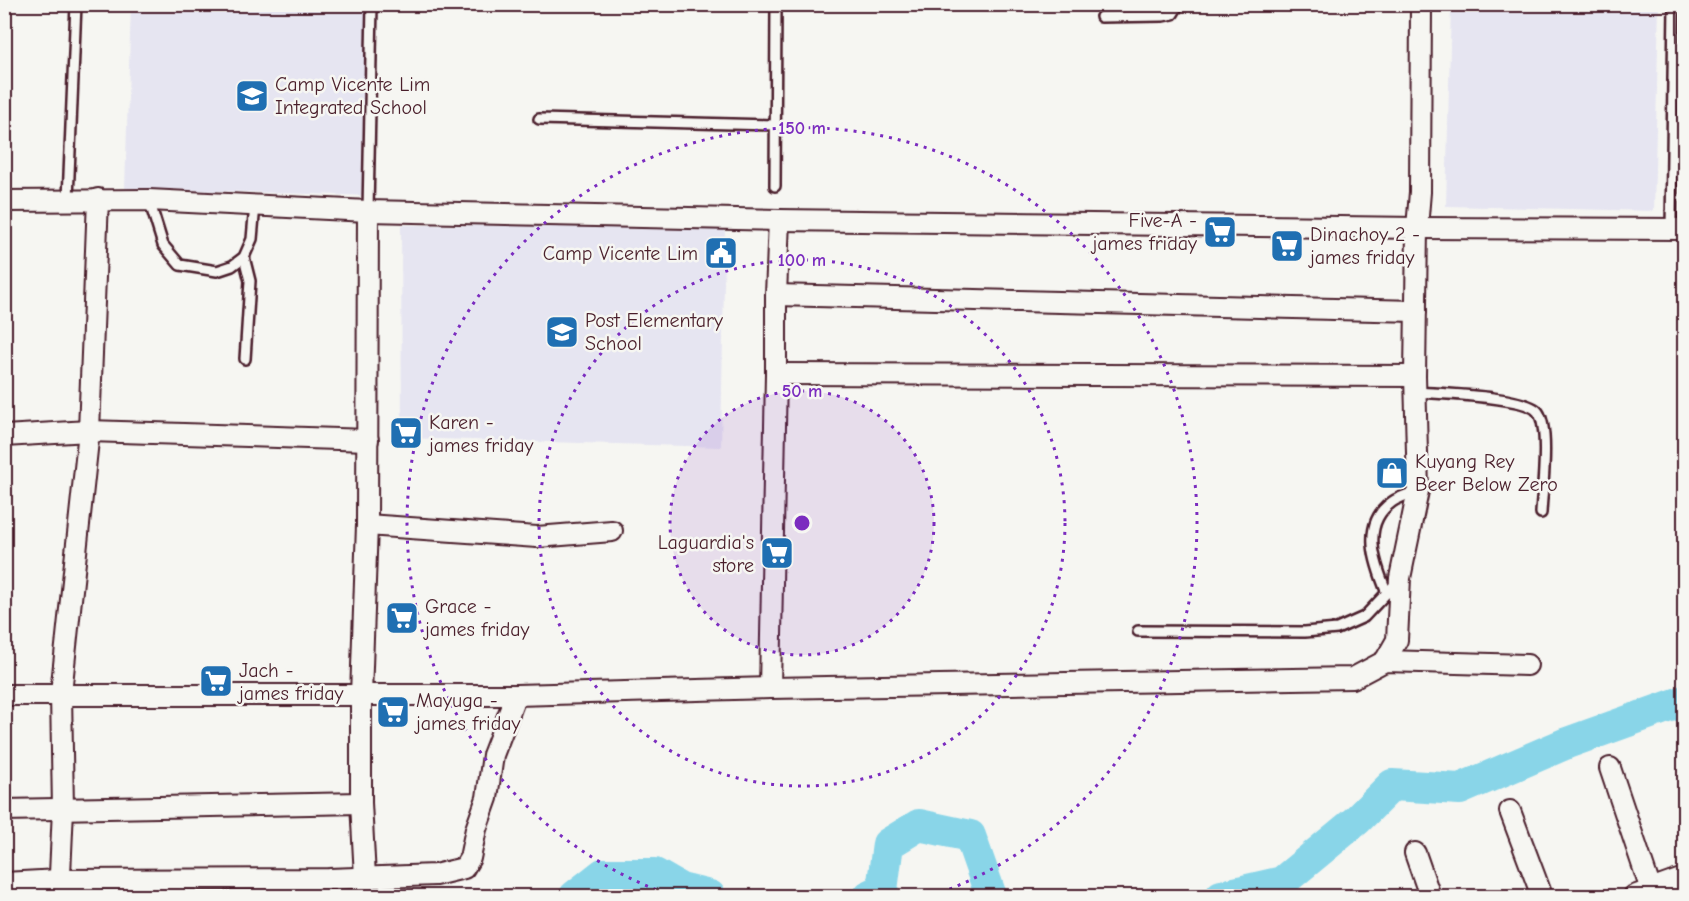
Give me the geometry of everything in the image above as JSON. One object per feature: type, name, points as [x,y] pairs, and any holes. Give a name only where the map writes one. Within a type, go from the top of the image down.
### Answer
[{"type":"street","points":[[1385,661],[1396,640],[1400,578],[1418,491],[1416,311],[1422,4]]},
{"type":"street","points":[[59,888],[63,809],[61,693],[89,431],[98,199]]},
{"type":"street","points":[[4,201],[149,200],[368,211],[779,220],[1678,229]]},
{"type":"street","points":[[364,887],[361,695],[367,525],[368,211]]},
{"type":"street","points":[[770,688],[779,220]]},
{"type":"street","points":[[776,295],[1416,311]]},
{"type":"street","points":[[776,374],[1416,384]]},
{"type":"street","points":[[4,436],[89,431],[368,440]]},
{"type":"street","points":[[367,525],[537,537],[612,531]]},
{"type":"street","points":[[4,695],[61,693],[516,695],[770,688],[1353,678],[1385,661],[1527,665]]},
{"type":"street","points":[[4,883],[59,888],[328,879],[364,887],[464,868],[470,858],[476,829],[487,798],[493,755],[516,695]]},
{"type":"street","points":[[1610,768],[1642,893],[1684,878]]},
{"type":"street","points":[[4,810],[361,803]]},
{"type":"street","points":[[1510,811],[1542,897]]},
{"type":"street","points":[[1415,854],[1430,897]]},
{"type":"lane","points":[[68,199],[76,4]]},
{"type":"lane","points":[[368,211],[372,4]]},
{"type":"lane","points":[[775,186],[776,4]]},
{"type":"lane","points":[[1101,17],[1163,16],[1173,14],[1179,4]]},
{"type":"lane","points":[[1674,4],[1678,229]]},
{"type":"lane","points":[[539,119],[775,125]]},
{"type":"lane","points":[[149,200],[163,245],[180,265],[217,271],[232,266],[244,257],[252,238],[255,204]]},
{"type":"lane","points":[[244,257],[249,281],[245,359]]},
{"type":"lane","points":[[1416,384],[1507,400],[1537,410],[1542,419],[1545,439],[1541,513]]},
{"type":"lane","points":[[1387,593],[1375,564],[1372,530],[1377,516],[1392,502],[1418,491]]},
{"type":"lane","points":[[1137,631],[1305,632],[1337,629],[1364,617],[1400,578]]},
{"type":"shaded area","name":"Camp Vicente Lim Integrated School","points":[[131,5],[379,5],[373,196],[125,188]]},
{"type":"shaded area","points":[[1451,5],[1659,5],[1654,211],[1446,206]]},
{"type":"shaded area","name":"Post Elementary School","points":[[401,225],[725,227],[721,447],[402,438]]},
{"type":"waterway","points":[[1221,896],[1282,882],[1357,820],[1392,785],[1460,789],[1567,743],[1684,701]]},
{"type":"waterway","points":[[869,896],[882,890],[888,844],[919,825],[970,836],[991,896]]},
{"type":"waterway","points":[[575,896],[603,874],[655,874],[681,889],[710,896]]},
{"type":"place","name":"Camp Vicente Lim Integrated School","points":[[252,96]]},
{"type":"place","name":"Five-A - james friday","points":[[1220,232]]},
{"type":"place","name":"Dinachoy 2 - james friday","points":[[1287,246]]},
{"type":"place","name":"Camp Vicente Lim","points":[[721,253]]},
{"type":"place","name":"Post Elementary School","points":[[562,332]]},
{"type":"place","name":"Karen - james friday","points":[[406,433]]},
{"type":"place","name":"Kuyang Rey Beer Below Zero","points":[[1392,473]]},
{"type":"place","name":"Laguardia's store","points":[[777,553]]},
{"type":"place","name":"Grace - james friday","points":[[402,618]]},
{"type":"place","name":"Jach - james friday","points":[[216,681]]},
{"type":"place","name":"Mayuga - james friday","points":[[393,712]]}]
